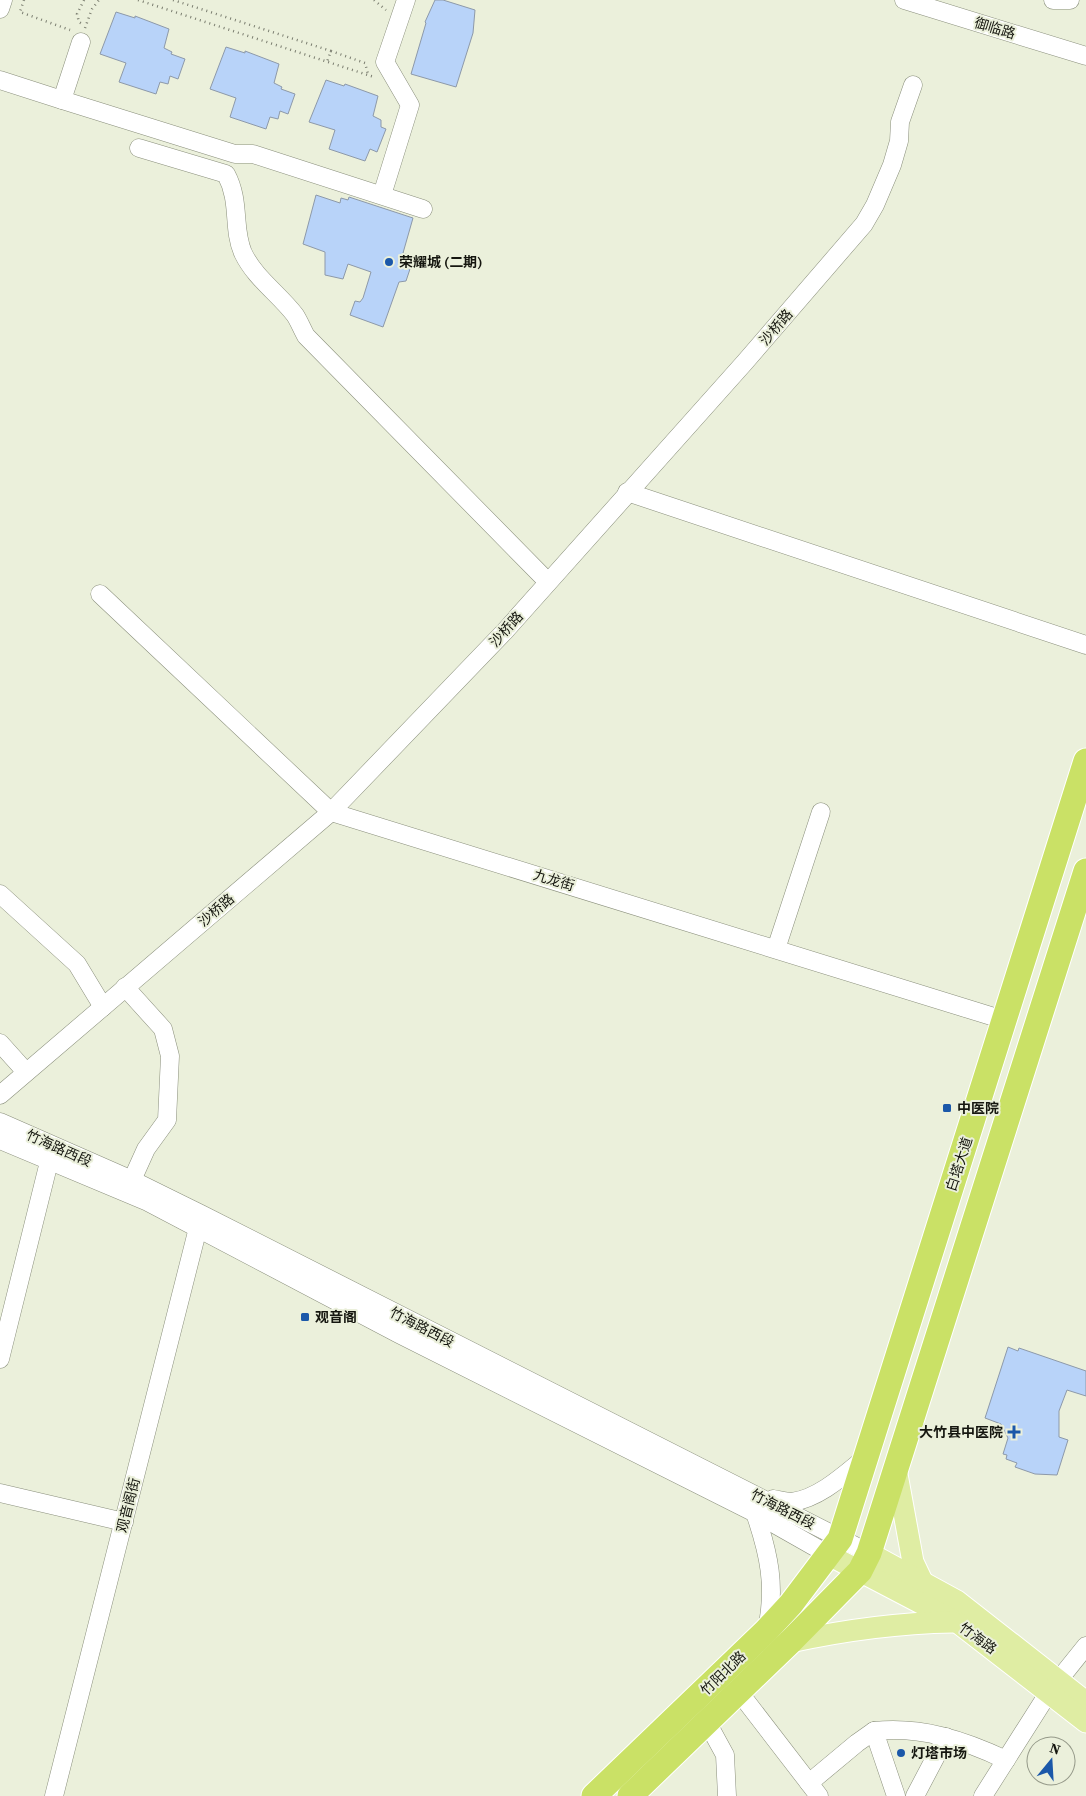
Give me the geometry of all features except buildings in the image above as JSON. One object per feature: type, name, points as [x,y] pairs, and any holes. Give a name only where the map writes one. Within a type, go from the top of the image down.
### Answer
[{"type":"highway","name":"白塔大道","points":[[835,1547],[866,1457],[1086,760]]},
{"type":"highway","points":[[865,1562],[1086,871]]},
{"type":"highway","name":"竹阳北路","points":[[594,1796],[766,1631],[835,1547]]},
{"type":"highway","name":"竹阳北路","points":[[630,1796],[790,1642],[865,1562]]},
{"type":"main road","points":[[896,1469],[913,1562],[922,1581]]},
{"type":"main road","points":[[835,1547],[865,1562]]},
{"type":"main road","name":"竹海路","points":[[865,1562],[922,1581],[957,1601],[1053,1686],[1086,1722]]},
{"type":"main road","name":"竹海路","points":[[865,1562],[1053,1686],[1086,1702]]},
{"type":"main road","points":[[790,1642],[844,1630],[957,1622]]},
{"type":"street","points":[[0,9],[3,0]]},
{"type":"street","points":[[382,195],[410,105],[385,62],[406,0]]},
{"type":"street","name":"御临路","points":[[904,0],[1086,56]]},
{"type":"street","points":[[1053,0],[1070,0]]},
{"type":"street","points":[[62,100],[83,34]]},
{"type":"street","points":[[0,80],[235,154],[252,154],[423,209]]},
{"type":"street","name":"沙桥路","points":[[0,1095],[332,812],[505,631],[627,492],[745,362],[864,224],[875,205],[892,165],[899,141],[900,122],[913,85]]},
{"type":"street","points":[[139,148],[226,174],[233,186],[238,242],[253,272],[296,316],[306,336],[548,582]]},
{"type":"street","points":[[627,492],[1086,645]]},
{"type":"street","points":[[100,594],[332,812]]},
{"type":"street","name":"九龙街","points":[[332,812],[1004,1020]]},
{"type":"street","points":[[776,949],[821,812]]},
{"type":"street","points":[[0,894],[77,964],[102,1007]]},
{"type":"street","points":[[125,987],[163,1029],[170,1056],[167,1120],[146,1149],[132,1180]]},
{"type":"street","points":[[0,1043],[26,1072]]},
{"type":"street","name":"竹海路西段","points":[[0,1122],[132,1180],[199,1222]]},
{"type":"street","name":"竹海路西段","points":[[0,1140],[49,1162],[199,1222],[689,1463],[758,1505],[835,1547]]},
{"type":"street","points":[[0,1359],[49,1162]]},
{"type":"street","name":"观音阁街","points":[[54,1796],[199,1222]]},
{"type":"street","points":[[766,1631],[772,1606],[772,1578],[758,1505],[791,1502],[812,1496],[837,1480],[866,1457]]},
{"type":"street","points":[[0,1493],[124,1522]]},
{"type":"street","points":[[984,1796],[1053,1686],[1086,1646]]},
{"type":"street","points":[[739,1692],[814,1790],[849,1748],[874,1731],[897,1729],[925,1732],[946,1737],[1006,1760]]},
{"type":"street","points":[[707,1722],[725,1755],[727,1796]]},
{"type":"street","points":[[874,1731],[896,1796]]},
{"type":"street","points":[[915,1796],[946,1737]]},
{"type":"path","points":[[24,0],[20,12],[83,34]]},
{"type":"path","points":[[83,34],[77,14],[84,0]]},
{"type":"path","points":[[83,34],[92,9],[99,0]]},
{"type":"path","points":[[138,0],[399,85]]},
{"type":"path","points":[[173,0],[366,63],[368,75]]},
{"type":"path","points":[[327,62],[331,51]]},
{"type":"place","name":"荣耀城 (二期)","points":[[389,262]]},
{"type":"place","name":"中医院","points":[[947,1108]]},
{"type":"place","name":"观音阁","points":[[305,1317]]},
{"type":"place","name":"大竹县中医院","points":[[1014,1432]]},
{"type":"place","name":"灯塔市场","points":[[901,1753]]}]
